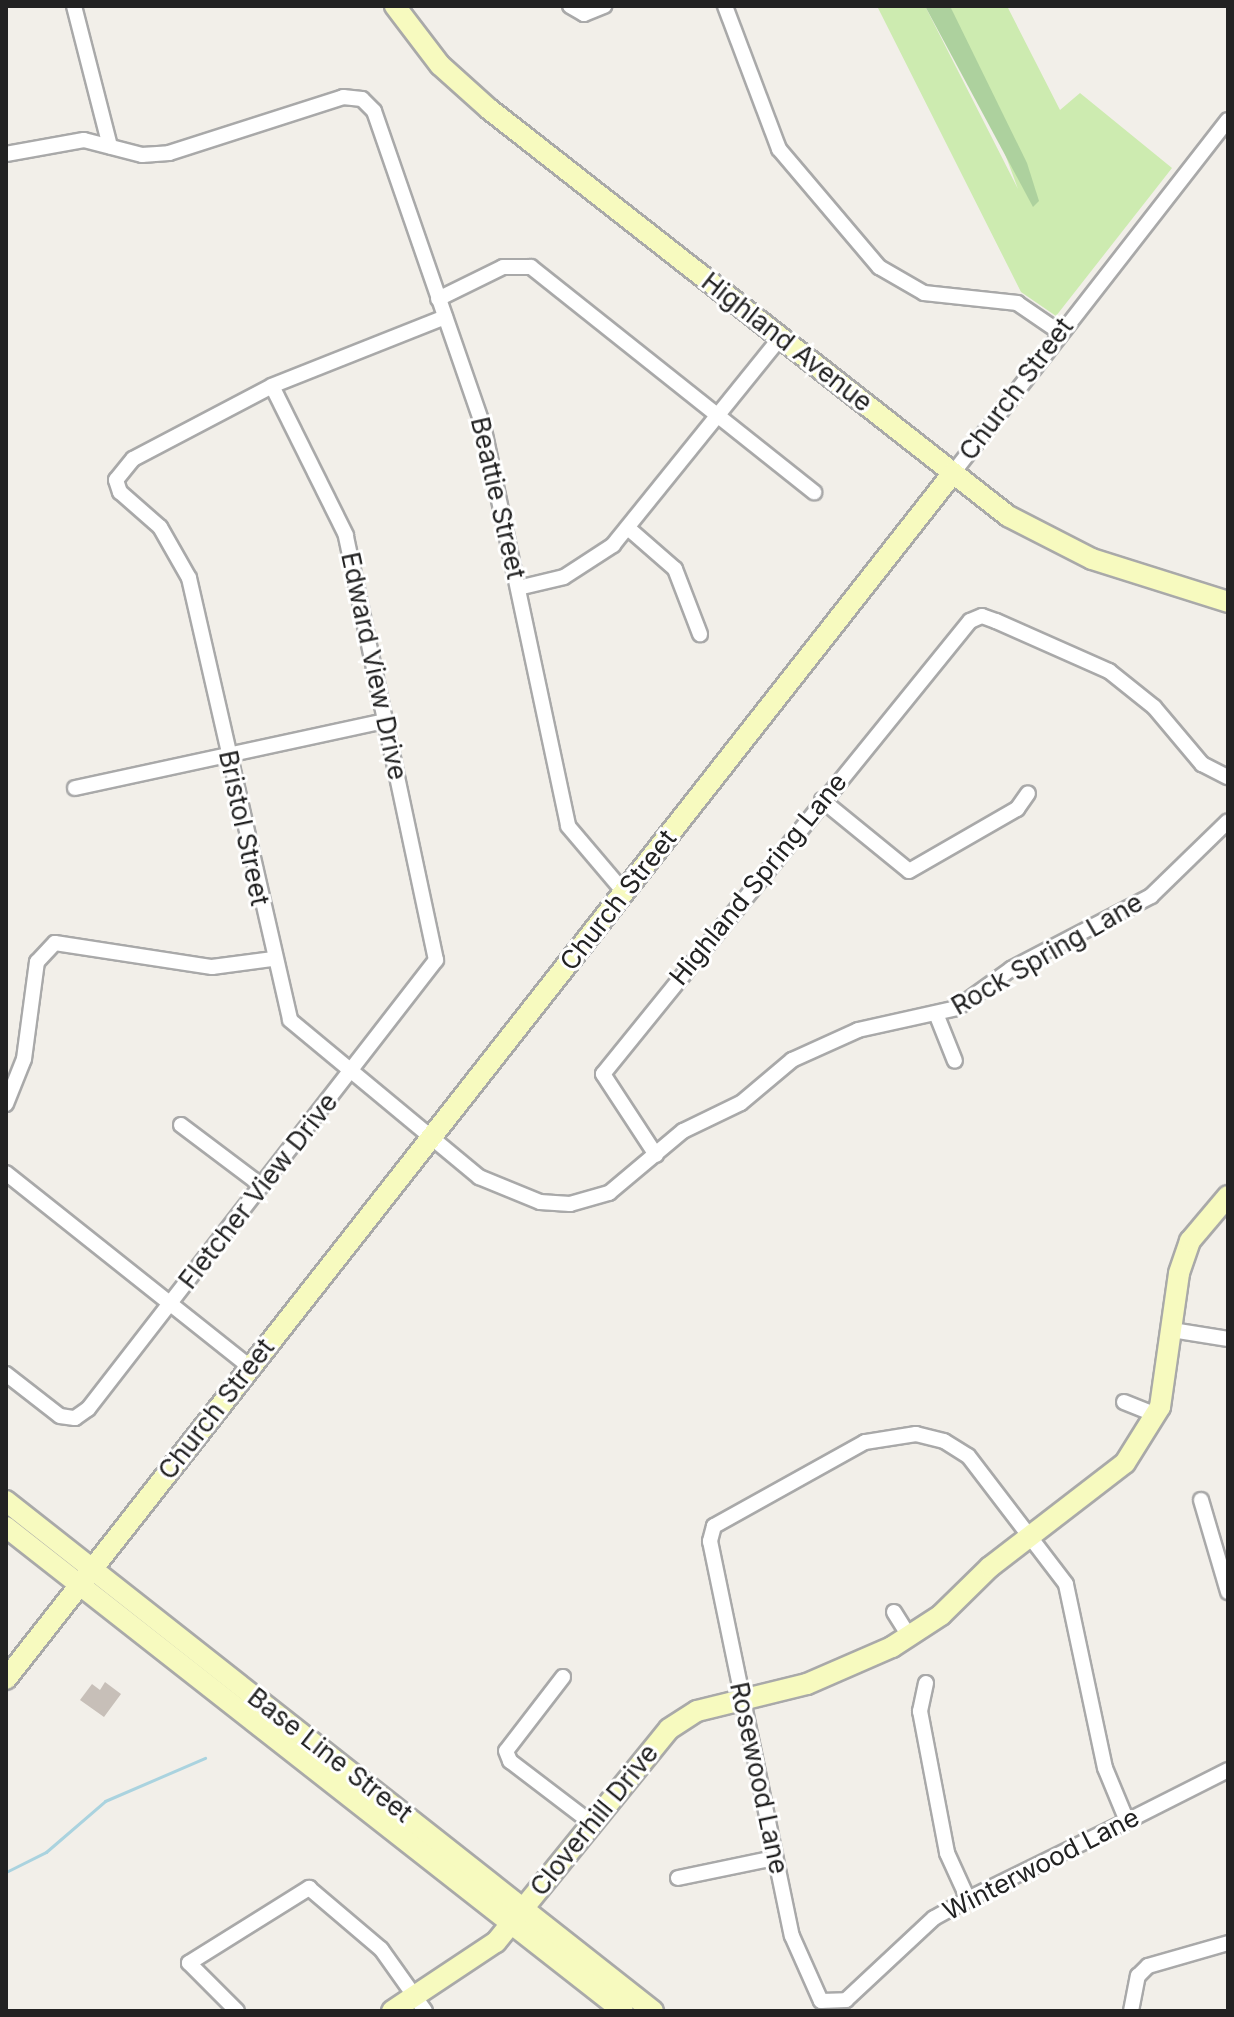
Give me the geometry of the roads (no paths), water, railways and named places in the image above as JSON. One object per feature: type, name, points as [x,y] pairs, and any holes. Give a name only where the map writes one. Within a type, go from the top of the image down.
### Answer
[{"type":"main road","name":"Highland Avenue","points":[[395,6],[461,85],[953,473],[1054,543],[1228,602]]},
{"type":"main road","name":"Church Street","points":[[6,1679],[953,473]]},
{"type":"main road","name":"Cloverhill Drive","points":[[392,2011],[421,2004],[473,1962],[517,1915],[669,1729],[697,1711],[848,1669],[909,1636],[1125,1463],[1156,1415],[1179,1273],[1190,1241],[1228,1196]]},
{"type":"main road","name":"Base Line Street","points":[[6,1501],[84,1578]]},
{"type":"main road","name":"Base Line Street","points":[[6,1527],[84,1578],[517,1915],[653,2011]]},
{"type":"main road","name":"Base Line Street","points":[[517,1915],[623,2011]]},
{"type":"street","points":[[6,154],[84,140],[110,146],[74,6]]},
{"type":"street","points":[[570,6],[584,14],[604,6]]},
{"type":"street","points":[[725,6],[779,149],[879,267],[924,293],[1017,303],[1058,331]]},
{"type":"street","name":"Beattie Street","points":[[110,146],[142,155],[169,153],[343,97],[362,99],[374,111],[483,425],[568,826],[600,871],[624,892]]},
{"type":"street","name":"Church Street","points":[[953,473],[1058,331],[1228,120]]},
{"type":"street","points":[[438,299],[503,267],[531,267],[814,492]]},
{"type":"street","points":[[272,386],[445,317]]},
{"type":"street","points":[[518,588],[578,570],[628,528],[781,337]]},
{"type":"street","name":"Bristol Street","points":[[272,386],[133,459],[116,480],[120,492],[160,527],[189,578],[273,959],[290,1020],[350,1073],[431,1137]]},
{"type":"street","name":"Edward View Drive","points":[[272,386],[346,535],[436,960]]},
{"type":"street","points":[[628,528],[675,569],[700,634]]},
{"type":"street","name":"Highland Spring Lane","points":[[656,1155],[603,1074],[909,689],[970,621],[982,616],[1130,684],[1184,747],[1228,777]]},
{"type":"street","points":[[75,788],[385,721]]},
{"type":"street","points":[[822,800],[909,871],[1017,809],[1028,793]]},
{"type":"street","name":"Rock Spring Lane","points":[[431,1137],[479,1177],[540,1202],[570,1204],[609,1193],[683,1131],[741,1103],[820,1045],[858,1030],[937,1016],[1151,896],[1228,821]]},
{"type":"street","points":[[6,1104],[24,1059],[37,962],[55,943],[212,967],[273,959]]},
{"type":"street","name":"Fletcher View Drive","points":[[6,1374],[60,1416],[75,1418],[170,1303],[436,960]]},
{"type":"street","points":[[937,1016],[955,1061]]},
{"type":"street","points":[[181,1125],[262,1186]]},
{"type":"street","points":[[6,1173],[249,1366]]},
{"type":"street","points":[[1172,1330],[1228,1339]]},
{"type":"street","points":[[1124,1402],[1156,1415]]},
{"type":"street","name":"Rosewood Lane","points":[[830,2004],[816,1994],[792,1936],[710,1541],[714,1526],[865,1442],[905,1434],[944,1441],[968,1456],[1034,1537]]},
{"type":"street","points":[[1201,1500],[1228,1592]]},
{"type":"street","points":[[1034,1537],[1066,1584],[1105,1768],[1127,1821]]},
{"type":"street","points":[[894,1612],[909,1636]]},
{"type":"street","points":[[563,1677],[506,1751],[510,1761],[590,1822]]},
{"type":"street","points":[[926,1683],[920,1711],[941,1825],[968,1899]]},
{"type":"street","name":"Winterwood Lane","points":[[830,2004],[846,2000],[934,1918],[1228,1770]]},
{"type":"street","points":[[678,1878],[775,1858]]},
{"type":"street","points":[[237,2011],[189,1963],[309,1888],[381,1949],[421,2004]]},
{"type":"street","points":[[1131,2011],[1138,1976],[1148,1966],[1228,1943]]},
{"type":"waterway","points":[[6,1872],[46,1852],[105,1801],[205,1758]]}]
